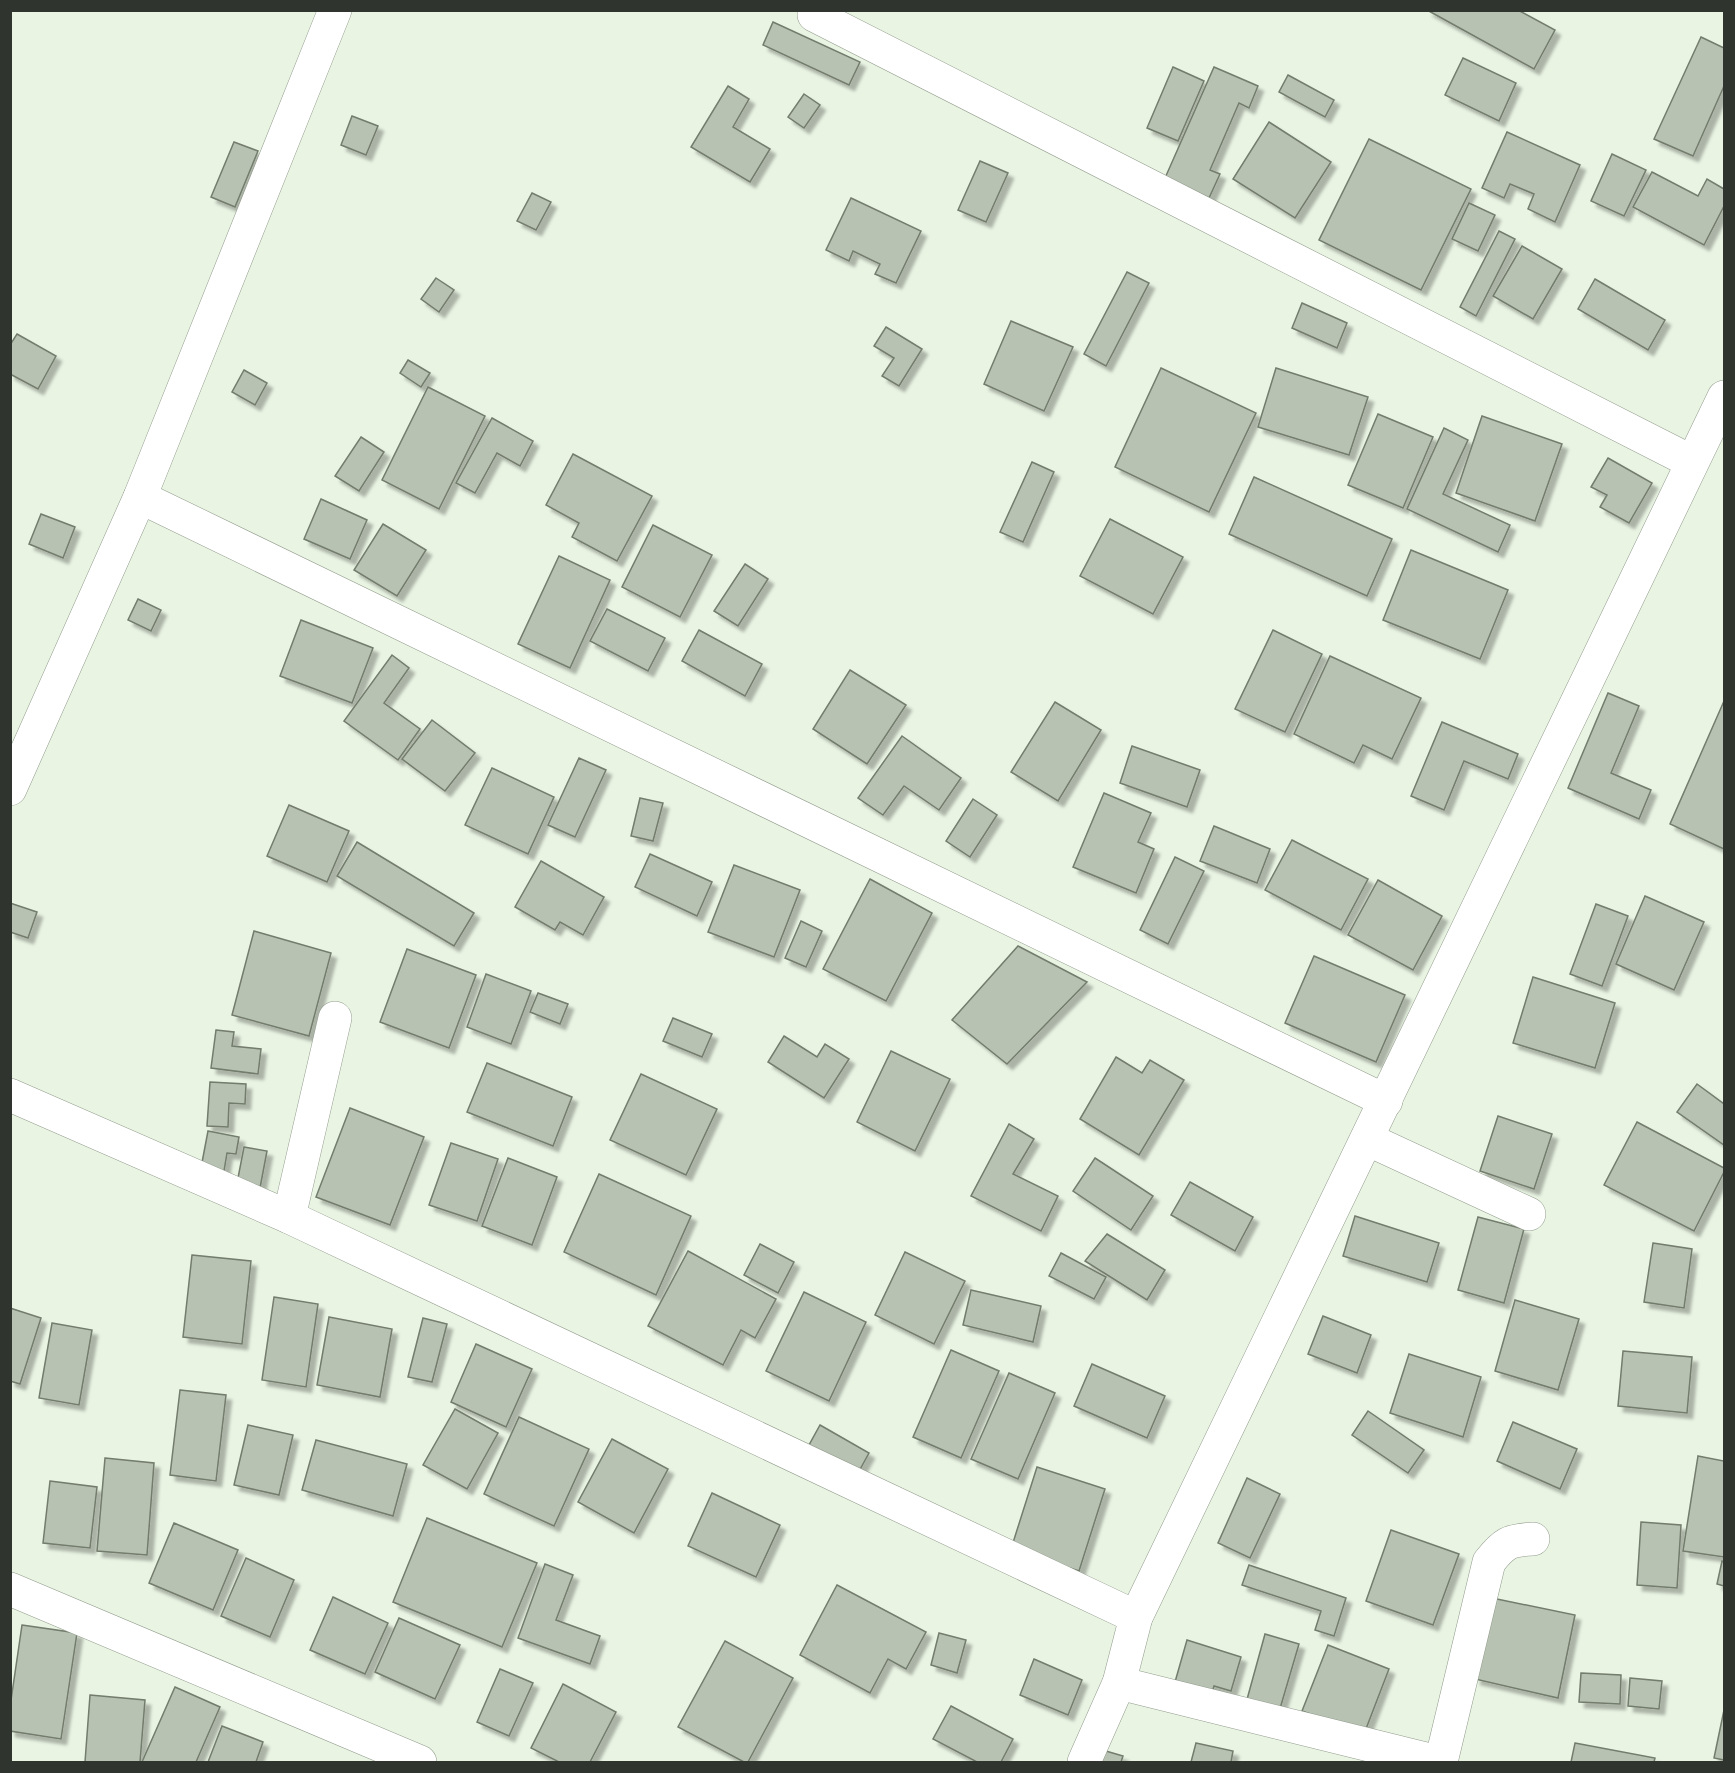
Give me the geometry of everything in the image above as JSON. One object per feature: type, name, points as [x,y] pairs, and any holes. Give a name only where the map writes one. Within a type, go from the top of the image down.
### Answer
[{"type":"street","points":[[10,789],[140,497],[335,10]]},
{"type":"street","points":[[814,15],[1692,462]]},
{"type":"street","points":[[1084,1762],[1119,1683],[1137,1617],[1725,397]]},
{"type":"street","points":[[140,497],[1386,1101]]},
{"type":"street","points":[[289,1217],[335,1018]]},
{"type":"street","points":[[10,1095],[289,1217],[1137,1617]]},
{"type":"street","points":[[1367,1139],[1529,1214]]},
{"type":"street","points":[[1119,1683],[1439,1762],[1489,1562],[1500,1548],[1513,1540],[1533,1539]]},
{"type":"street","points":[[10,1589],[420,1762]]},
{"type":"building","points":[[1427,10],[1518,10],[1555,30],[1534,69]]},
{"type":"building","points":[[773,22],[860,62],[849,85],[763,45]]},
{"type":"building","points":[[1701,37],[1724,48],[1724,86],[1693,156],[1654,139]]},
{"type":"building","points":[[1463,58],[1516,83],[1499,121],[1445,95]]},
{"type":"building","points":[[1173,67],[1204,81],[1178,141],[1147,128]]},
{"type":"building","points":[[1214,67],[1258,86],[1249,108],[1239,103],[1210,170],[1220,174],[1209,198],[1165,178]]},
{"type":"building","points":[[1288,75],[1334,100],[1325,117],[1279,92]]},
{"type":"building","points":[[728,86],[749,99],[733,127],[770,149],[750,182],[691,147]]},
{"type":"building","points":[[804,94],[820,105],[804,128],[788,117]]},
{"type":"building","points":[[352,116],[378,126],[366,155],[341,145]]},
{"type":"building","points":[[1269,122],[1331,162],[1295,218],[1233,179]]},
{"type":"building","points":[[1507,132],[1580,165],[1555,222],[1528,209],[1534,194],[1510,184],[1504,198],[1482,188]]},
{"type":"building","points":[[1369,139],[1471,189],[1421,290],[1319,240]]},
{"type":"building","points":[[234,142],[258,151],[235,207],[211,197]]},
{"type":"building","points":[[1612,154],[1646,170],[1624,216],[1591,201]]},
{"type":"building","points":[[980,161],[1008,173],[986,222],[958,210]]},
{"type":"building","points":[[1652,172],[1698,196],[1707,179],[1724,189],[1724,206],[1704,245],[1633,207]]},
{"type":"building","points":[[532,193],[551,202],[536,230],[517,221]]},
{"type":"building","points":[[851,198],[921,231],[896,283],[875,274],[880,264],[853,251],[849,261],[826,250]]},
{"type":"building","points":[[1469,203],[1495,215],[1478,251],[1452,239]]},
{"type":"building","points":[[1499,231],[1515,239],[1476,316],[1460,307]]},
{"type":"building","points":[[1522,246],[1562,269],[1533,319],[1493,296]]},
{"type":"building","points":[[1127,272],[1149,283],[1106,366],[1084,354]]},
{"type":"building","points":[[436,278],[454,290],[439,312],[421,299]]},
{"type":"building","points":[[1595,279],[1665,320],[1648,350],[1578,309]]},
{"type":"building","points":[[1302,303],[1347,323],[1337,348],[1292,328]]},
{"type":"building","points":[[1011,321],[1073,347],[1044,411],[984,384]]},
{"type":"building","points":[[886,327],[922,349],[899,386],[882,376],[894,358],[874,346]]},
{"type":"building","points":[[17,334],[56,356],[38,389],[10,374],[10,345]]},
{"type":"building","points":[[408,360],[430,373],[421,387],[400,373]]},
{"type":"building","points":[[1161,368],[1256,413],[1209,512],[1115,467]]},
{"type":"building","points":[[1276,368],[1368,397],[1349,455],[1258,427]]},
{"type":"building","points":[[244,370],[267,383],[255,405],[232,392]]},
{"type":"building","points":[[428,387],[485,416],[439,509],[382,480]]},
{"type":"building","points":[[1378,414],[1433,437],[1403,508],[1348,485]]},
{"type":"building","points":[[1482,416],[1562,444],[1535,521],[1456,493]]},
{"type":"building","points":[[492,418],[533,441],[520,466],[497,453],[475,493],[456,483]]},
{"type":"building","points":[[1444,428],[1468,440],[1443,494],[1510,525],[1498,552],[1407,509]]},
{"type":"building","points":[[361,437],[384,452],[359,491],[335,476]]},
{"type":"building","points":[[573,454],[652,496],[617,561],[572,537],[579,523],[546,505]]},
{"type":"building","points":[[1608,458],[1652,483],[1629,523],[1600,507],[1607,495],[1591,487]]},
{"type":"building","points":[[1032,462],[1054,472],[1023,542],[1000,532]]},
{"type":"building","points":[[1254,477],[1392,539],[1367,596],[1229,534]]},
{"type":"building","points":[[321,499],[367,520],[350,559],[304,539]]},
{"type":"building","points":[[41,514],[75,527],[63,558],[29,544]]},
{"type":"building","points":[[1110,519],[1183,557],[1153,614],[1080,576]]},
{"type":"building","points":[[383,524],[426,550],[397,596],[354,570]]},
{"type":"building","points":[[653,525],[712,555],[680,617],[622,587]]},
{"type":"building","points":[[1411,550],[1508,590],[1480,659],[1383,620]]},
{"type":"building","points":[[559,556],[610,580],[570,668],[518,644]]},
{"type":"building","points":[[745,564],[768,579],[738,626],[714,611]]},
{"type":"building","points":[[138,599],[161,610],[151,631],[128,620]]},
{"type":"building","points":[[607,609],[665,638],[648,671],[590,641]]},
{"type":"building","points":[[301,620],[373,648],[352,703],[280,676]]},
{"type":"building","points":[[699,630],[762,664],[745,696],[682,661]]},
{"type":"building","points":[[1273,630],[1322,654],[1285,732],[1235,709]]},
{"type":"building","points":[[392,655],[409,668],[384,703],[420,729],[398,760],[344,721]]},
{"type":"building","points":[[1330,656],[1421,698],[1392,759],[1363,745],[1354,763],[1294,734]]},
{"type":"building","points":[[850,670],[906,705],[867,764],[813,729]]},
{"type":"building","points":[[1608,693],[1639,706],[1611,773],[1651,790],[1639,819],[1568,788]]},
{"type":"building","points":[[1724,701],[1724,849],[1670,824]]},
{"type":"building","points":[[1055,702],[1101,730],[1058,801],[1011,772]]},
{"type":"building","points":[[432,720],[475,753],[445,791],[402,759]]},
{"type":"building","points":[[1442,722],[1518,754],[1508,779],[1464,761],[1444,810],[1411,796]]},
{"type":"building","points":[[902,736],[961,778],[939,810],[904,786],[883,815],[858,798]]},
{"type":"building","points":[[1132,746],[1200,770],[1187,807],[1120,783]]},
{"type":"building","points":[[579,758],[606,770],[575,837],[548,825]]},
{"type":"building","points":[[492,768],[554,797],[528,854],[465,825]]},
{"type":"building","points":[[1104,793],[1151,813],[1138,842],[1154,849],[1136,893],[1073,867]]},
{"type":"building","points":[[640,798],[663,803],[653,841],[631,836]]},
{"type":"building","points":[[973,799],[997,815],[970,857],[946,841]]},
{"type":"building","points":[[289,805],[349,831],[327,882],[267,856]]},
{"type":"building","points":[[1214,826],[1270,849],[1257,883],[1200,861]]},
{"type":"building","points":[[1292,840],[1368,879],[1341,930],[1265,890]]},
{"type":"building","points":[[357,842],[474,913],[454,946],[337,876]]},
{"type":"building","points":[[650,854],[712,882],[697,916],[635,887]]},
{"type":"building","points":[[1175,857],[1204,871],[1168,944],[1140,930]]},
{"type":"building","points":[[541,861],[604,897],[583,935],[560,922],[555,930],[515,907]]},
{"type":"building","points":[[734,865],[800,890],[774,957],[708,932]]},
{"type":"building","points":[[870,879],[932,913],[886,1001],[823,969]]},
{"type":"building","points":[[1378,880],[1442,916],[1413,970],[1348,935]]},
{"type":"building","points":[[1645,896],[1704,922],[1674,990],[1616,964]]},
{"type":"building","points":[[10,903],[37,912],[28,938],[10,932]]},
{"type":"building","points":[[1596,904],[1628,916],[1602,986],[1570,974]]},
{"type":"building","points":[[801,921],[822,931],[806,967],[785,958]]},
{"type":"building","points":[[254,931],[331,953],[309,1036],[232,1015]]},
{"type":"building","points":[[1018,946],[1087,982],[1007,1064],[952,1020]]},
{"type":"building","points":[[407,949],[476,975],[449,1048],[380,1022]]},
{"type":"building","points":[[1314,956],[1405,995],[1376,1062],[1285,1023]]},
{"type":"building","points":[[486,974],[531,991],[511,1044],[467,1027]]},
{"type":"building","points":[[1533,977],[1615,1003],[1595,1068],[1513,1043]]},
{"type":"building","points":[[538,993],[568,1004],[560,1024],[530,1012]]},
{"type":"building","points":[[673,1018],[712,1034],[702,1057],[663,1041]]},
{"type":"building","points":[[216,1030],[234,1032],[232,1046],[261,1049],[258,1074],[211,1068]]},
{"type":"building","points":[[784,1036],[817,1057],[825,1044],[849,1059],[824,1098],[768,1062]]},
{"type":"building","points":[[891,1051],[950,1079],[915,1151],[857,1122]]},
{"type":"building","points":[[1116,1057],[1142,1073],[1150,1060],[1184,1080],[1139,1155],[1080,1119]]},
{"type":"building","points":[[487,1063],[572,1097],[553,1146],[467,1112]]},
{"type":"building","points":[[641,1074],[717,1109],[686,1175],[610,1140]]},
{"type":"building","points":[[210,1082],[246,1084],[245,1104],[229,1103],[228,1127],[207,1126]]},
{"type":"building","points":[[1697,1084],[1724,1104],[1724,1145],[1677,1112]]},
{"type":"building","points":[[350,1108],[424,1137],[390,1225],[316,1197]]},
{"type":"building","points":[[1498,1116],[1552,1134],[1534,1189],[1480,1171]]},
{"type":"building","points":[[1637,1122],[1724,1168],[1694,1231],[1604,1185]]},
{"type":"building","points":[[1009,1124],[1034,1139],[1013,1174],[1058,1196],[1041,1231],[971,1196]]},
{"type":"building","points":[[208,1131],[239,1137],[236,1154],[227,1153],[223,1177],[200,1173]]},
{"type":"building","points":[[451,1143],[498,1159],[477,1221],[429,1205]]},
{"type":"building","points":[[244,1147],[267,1151],[260,1188],[237,1183]]},
{"type":"building","points":[[508,1158],[557,1177],[532,1245],[482,1226]]},
{"type":"building","points":[[1095,1158],[1153,1196],[1131,1230],[1073,1191]]},
{"type":"building","points":[[599,1174],[691,1216],[656,1295],[564,1252]]},
{"type":"building","points":[[1190,1182],[1253,1217],[1235,1251],[1171,1215]]},
{"type":"building","points":[[1355,1216],[1439,1243],[1427,1282],[1343,1256]]},
{"type":"building","points":[[1478,1217],[1524,1229],[1504,1303],[1458,1290]]},
{"type":"building","points":[[1107,1234],[1165,1270],[1147,1300],[1085,1261]]},
{"type":"building","points":[[1653,1243],[1692,1249],[1684,1308],[1644,1302]]},
{"type":"building","points":[[760,1244],[794,1262],[778,1293],[744,1275]]},
{"type":"building","points":[[688,1251],[776,1299],[755,1338],[741,1330],[723,1365],[648,1326]]},
{"type":"building","points":[[905,1252],[965,1281],[934,1344],[875,1315]]},
{"type":"building","points":[[1061,1253],[1106,1277],[1094,1299],[1049,1276]]},
{"type":"building","points":[[192,1255],[251,1261],[242,1344],[183,1337]]},
{"type":"building","points":[[971,1290],[1041,1306],[1033,1342],[963,1325]]},
{"type":"building","points":[[804,1292],[866,1322],[829,1401],[766,1371]]},
{"type":"building","points":[[274,1297],[318,1304],[306,1387],[262,1380]]},
{"type":"building","points":[[1515,1300],[1579,1319],[1558,1390],[1495,1371]]},
{"type":"building","points":[[10,1308],[41,1318],[20,1384],[10,1381]]},
{"type":"building","points":[[1323,1316],[1371,1335],[1357,1373],[1308,1354]]},
{"type":"building","points":[[329,1317],[392,1329],[380,1397],[317,1385]]},
{"type":"building","points":[[423,1318],[447,1324],[432,1382],[408,1377]]},
{"type":"building","points":[[52,1323],[92,1330],[79,1405],[39,1398]]},
{"type":"building","points":[[476,1344],[532,1369],[506,1427],[451,1402]]},
{"type":"building","points":[[951,1350],[999,1371],[961,1458],[913,1437]]},
{"type":"building","points":[[1623,1351],[1692,1357],[1687,1413],[1618,1406]]},
{"type":"building","points":[[1409,1354],[1481,1377],[1463,1437],[1390,1413]]},
{"type":"building","points":[[1092,1364],[1165,1396],[1147,1438],[1074,1406]]},
{"type":"building","points":[[1009,1373],[1055,1393],[1018,1479],[971,1459]]},
{"type":"building","points":[[180,1390],[226,1395],[216,1481],[170,1475]]},
{"type":"building","points":[[455,1409],[498,1433],[467,1489],[423,1465]]},
{"type":"building","points":[[1368,1411],[1424,1450],[1408,1473],[1352,1435]]},
{"type":"building","points":[[519,1417],[589,1449],[554,1526],[484,1494]]},
{"type":"building","points":[[1513,1422],[1577,1449],[1560,1489],[1497,1461]]},
{"type":"building","points":[[248,1425],[293,1435],[279,1495],[234,1485]]},
{"type":"building","points":[[820,1425],[869,1453],[858,1473],[809,1445]]},
{"type":"building","points":[[612,1439],[668,1469],[634,1533],[578,1502]]},
{"type":"building","points":[[316,1440],[407,1464],[393,1516],[302,1490]]},
{"type":"building","points":[[1698,1456],[1724,1461],[1724,1557],[1683,1551]]},
{"type":"building","points":[[105,1458],[154,1463],[147,1555],[97,1551]]},
{"type":"building","points":[[1037,1467],[1105,1489],[1079,1571],[1011,1549]]},
{"type":"building","points":[[1247,1478],[1280,1494],[1250,1558],[1218,1543]]},
{"type":"building","points":[[50,1481],[97,1487],[90,1548],[43,1543]]},
{"type":"building","points":[[712,1493],[780,1525],[756,1577],[688,1546]]},
{"type":"building","points":[[427,1518],[537,1563],[502,1647],[393,1602]]},
{"type":"building","points":[[1641,1522],[1681,1525],[1677,1588],[1637,1585]]},
{"type":"building","points":[[174,1523],[238,1550],[213,1610],[149,1583]]},
{"type":"building","points":[[1391,1530],[1459,1554],[1433,1625],[1366,1601]]},
{"type":"building","points":[[246,1558],[294,1580],[270,1637],[221,1616]]},
{"type":"building","points":[[1722,1561],[1724,1562],[1724,1586],[1717,1584]]},
{"type":"building","points":[[545,1564],[573,1575],[556,1620],[600,1636],[590,1664],[518,1638]]},
{"type":"building","points":[[1249,1565],[1346,1598],[1334,1636],[1315,1630],[1321,1611],[1242,1585]]},
{"type":"building","points":[[837,1585],[926,1632],[906,1669],[888,1659],[870,1693],[800,1655]]},
{"type":"building","points":[[333,1597],[388,1623],[365,1674],[310,1650]]},
{"type":"building","points":[[1492,1598],[1575,1615],[1558,1698],[1475,1679]]},
{"type":"building","points":[[399,1618],[460,1645],[435,1699],[375,1672]]},
{"type":"building","points":[[22,1625],[77,1633],[61,1739],[10,1731],[10,1707]]},
{"type":"building","points":[[939,1633],[966,1640],[957,1673],[931,1665]]},
{"type":"building","points":[[1265,1634],[1299,1644],[1279,1712],[1246,1703]]},
{"type":"building","points":[[1187,1640],[1241,1657],[1231,1691],[1214,1686],[1210,1700],[1173,1689]]},
{"type":"building","points":[[725,1641],[793,1678],[748,1762],[678,1727]]},
{"type":"building","points":[[1328,1645],[1389,1669],[1364,1734],[1302,1711]]},
{"type":"building","points":[[1034,1659],[1082,1680],[1068,1715],[1020,1695]]},
{"type":"building","points":[[500,1669],[533,1683],[509,1736],[477,1722]]},
{"type":"building","points":[[1581,1673],[1621,1675],[1620,1704],[1579,1702]]},
{"type":"building","points":[[1630,1678],[1662,1681],[1659,1709],[1628,1706]]},
{"type":"building","points":[[563,1684],[616,1712],[590,1762],[559,1762],[531,1748]]},
{"type":"building","points":[[175,1687],[220,1707],[196,1762],[142,1762]]},
{"type":"building","points":[[90,1695],[145,1700],[140,1762],[85,1762]]},
{"type":"building","points":[[951,1706],[1013,1739],[1001,1762],[977,1762],[933,1739]]},
{"type":"building","points":[[1724,1710],[1724,1760],[1714,1758]]},
{"type":"building","points":[[222,1726],[263,1742],[256,1762],[208,1762]]},
{"type":"building","points":[[1196,1743],[1233,1751],[1231,1762],[1191,1762]]},
{"type":"building","points":[[1575,1743],[1655,1758],[1654,1762],[1571,1762]]},
{"type":"building","points":[[1099,1749],[1123,1756],[1121,1762],[1094,1762]]}]
